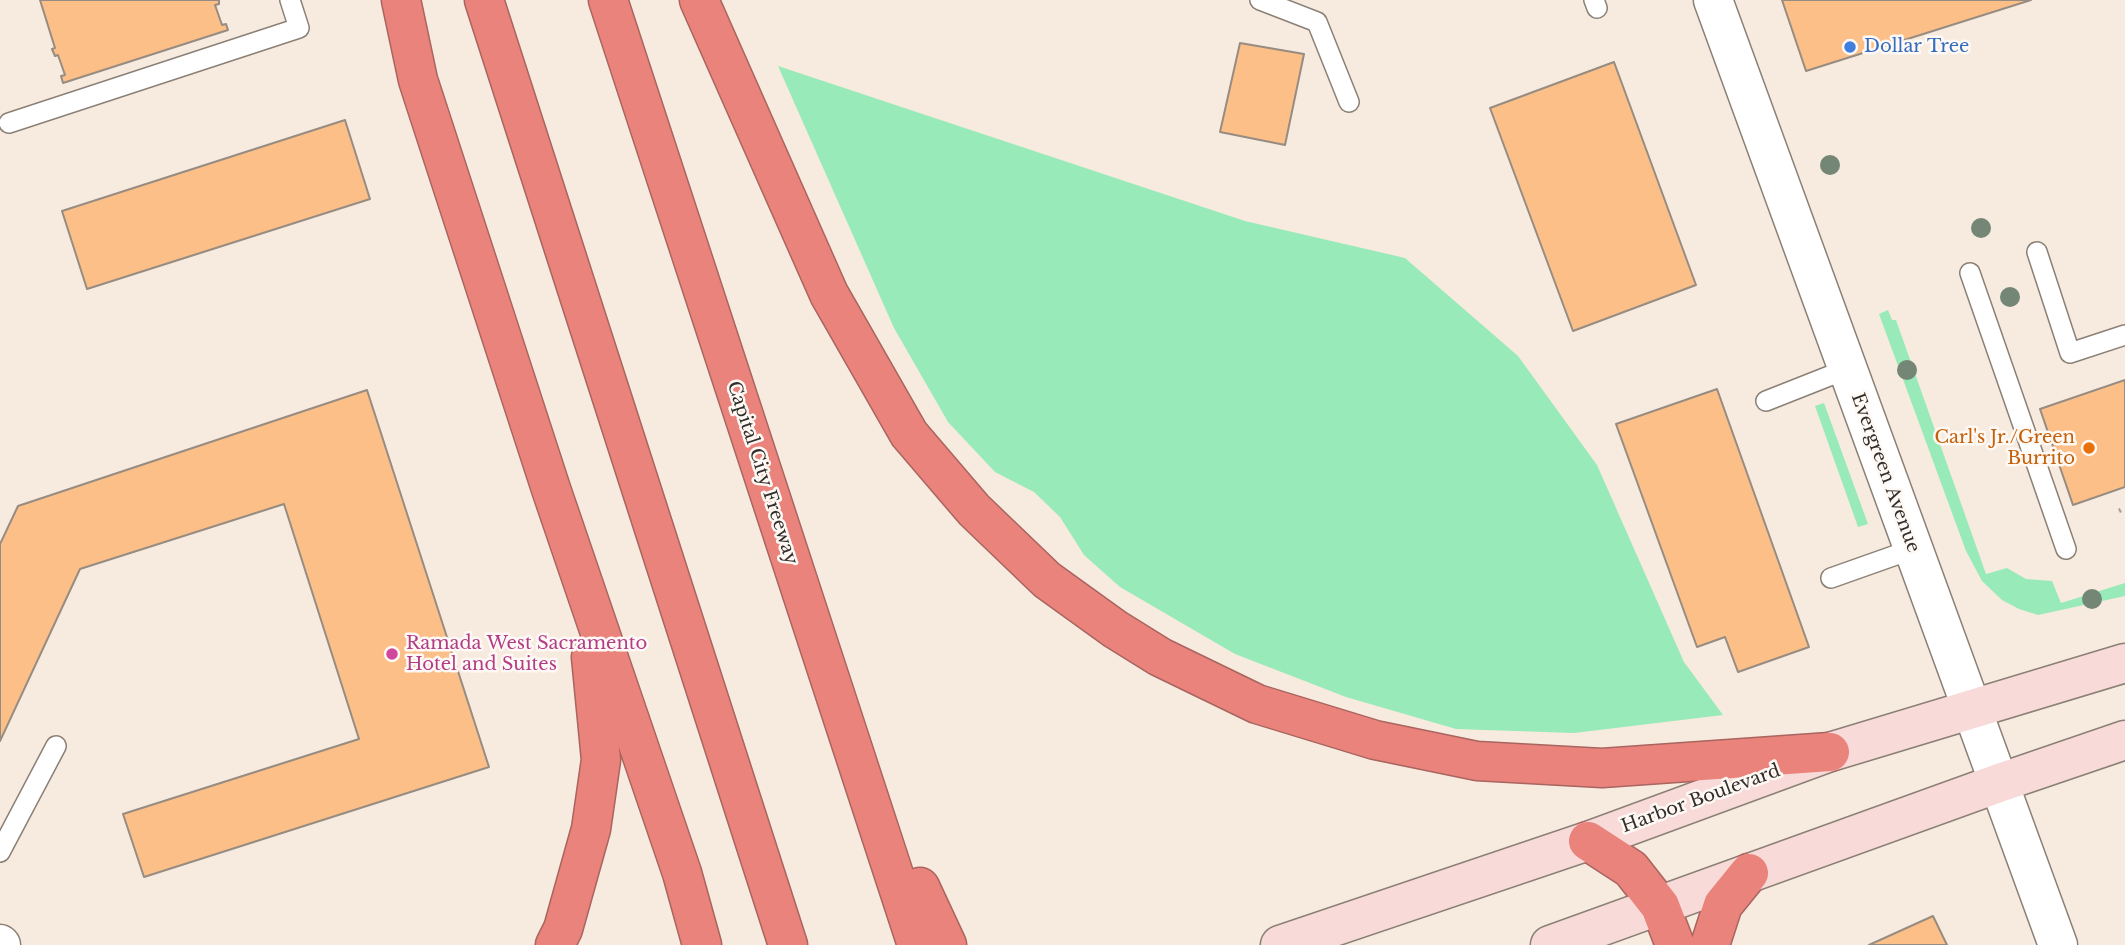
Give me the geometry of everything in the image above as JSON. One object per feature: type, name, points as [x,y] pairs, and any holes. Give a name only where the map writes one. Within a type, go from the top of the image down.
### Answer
[{"type":"highway","points":[[401,0],[418,80],[551,489],[682,873],[702,945]]},
{"type":"highway","points":[[484,0],[788,945]]},
{"type":"highway","name":"Capital City Freeway","points":[[608,0],[917,945]]},
{"type":"highway","points":[[699,0],[830,293],[909,434],[974,510],[1047,580],[1115,629],[1160,657],[1257,704],[1375,740],[1477,761],[1602,768],[1830,752]]},
{"type":"highway","points":[[551,489],[587,629],[597,696],[601,760],[591,829],[563,929],[555,945]]},
{"type":"highway","points":[[846,729],[947,945]]},
{"type":"highway","points":[[1588,841],[1631,869],[1660,906],[1675,945]]},
{"type":"highway","points":[[1710,945],[1723,905],[1749,873]]},
{"type":"main road","name":"Harbor Boulevard","points":[[1280,945],[1588,841],[1830,752],[2125,663]]},
{"type":"main road","points":[[1549,945],[2125,740]]},
{"type":"street","name":"Evergreen Avenue","points":[[1713,0],[2058,945]]},
{"type":"lane","points":[[9,123],[299,28],[290,0]]},
{"type":"lane","points":[[1260,0],[1317,22],[1349,102]]},
{"type":"lane","points":[[2037,252],[2070,352],[2125,335]]},
{"type":"lane","points":[[1970,273],[2066,549]]},
{"type":"lane","points":[[1766,401],[1847,369]]},
{"type":"lane","points":[[1831,578],[1913,549]]},
{"type":"lane","points":[[0,852],[56,746]]},
{"type":"path","points":[[2119,511],[2125,508]]},
{"type":"green space","points":[[778,66],[1245,221],[1405,258],[1518,356],[1597,465],[1684,662],[1723,715],[1574,733],[1456,729],[1346,697],[1235,654],[1120,587],[1084,555],[1060,517],[1034,492],[995,472],[948,422],[894,328]]},
{"type":"green space","points":[[1888,310],[1892,320],[1896,320],[1986,574],[2007,568],[2026,579],[2052,581],[2061,603],[2125,583],[2125,596],[2038,615],[2002,600],[1982,581],[1966,551],[1879,314]]},
{"type":"green space","points":[[1824,403],[1868,524],[1858,527],[1815,406]]},
{"type":"building","points":[[40,0],[219,0],[219,4],[215,5],[222,25],[226,24],[228,30],[63,83],[61,76],[65,75],[58,55],[55,56],[52,49],[55,48]]},
{"type":"building","points":[[1782,0],[2031,0],[1806,71]]},
{"type":"building","points":[[1240,43],[1304,54],[1285,145],[1220,132]]},
{"type":"building","points":[[1614,62],[1696,285],[1573,331],[1490,108]]},
{"type":"building","points":[[345,120],[370,199],[87,289],[62,211]]},
{"type":"building","name":"Carl's Jr./Green Burrito","points":[[2125,380],[2125,487],[2073,505],[2040,409]]},
{"type":"building","points":[[1717,389],[1809,647],[1738,672],[1725,637],[1697,647],[1616,424]]},
{"type":"building","name":"Ramada West Sacramento Hotel and Suites","points":[[367,390],[489,767],[144,877],[123,814],[359,739],[284,504],[80,569],[0,741],[0,544],[18,506]]},
{"type":"building","points":[[1933,916],[1947,945],[1869,945]]},
{"type":"place","name":"Dollar Tree","points":[[1850,47]]},
{"type":"place","name":"Carl's Jr./Green Burrito","points":[[2089,448]]},
{"type":"place","name":"Ramada West Sacramento Hotel and Suites","points":[[392,654]]}]
